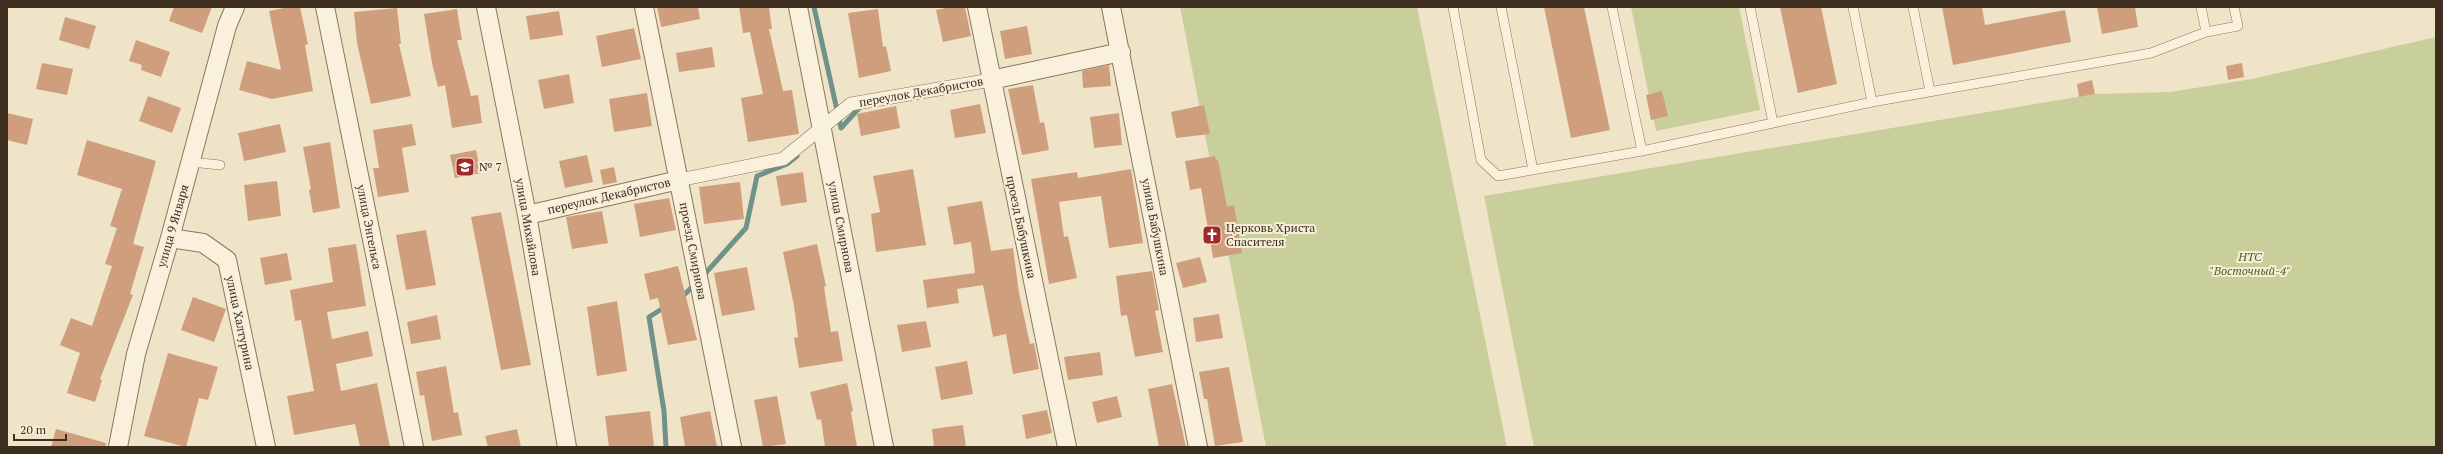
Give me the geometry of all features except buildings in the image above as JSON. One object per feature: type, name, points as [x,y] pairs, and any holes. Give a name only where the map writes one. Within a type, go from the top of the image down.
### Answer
[{"type":"street","name":"улица 9 Января","points":[[118,447],[136,354],[170,238],[228,26],[235,7]]},
{"type":"street","name":"улица Энгельса","points":[[325,7],[414,447]]},
{"type":"street","name":"улица Михайлова","points":[[486,7],[527,215],[566,447]]},
{"type":"street","name":"проезд Смирнова","points":[[644,7],[732,447]]},
{"type":"street","name":"улица Смирнова","points":[[798,7],[884,447]]},
{"type":"street","name":"проезд Бабушкина","points":[[977,7],[1067,447]]},
{"type":"street","name":"улица Бабушкина","points":[[1112,7],[1198,447]]},
{"type":"street","name":"переулок Декабристов","points":[[527,215],[679,180],[783,159],[851,104],[991,80],[1121,52]]},
{"type":"street","name":"улица Халтурина","points":[[170,238],[203,242],[227,260],[266,447]]},
{"type":"lane","points":[[1453,7],[1481,160],[1498,176],[1642,151],[1930,91],[2151,53],[2206,32],[2238,26],[2234,7]]},
{"type":"lane","points":[[1501,7],[1533,170]]},
{"type":"lane","points":[[1612,7],[1642,151]]},
{"type":"lane","points":[[1750,7],[1773,123]]},
{"type":"lane","points":[[1853,7],[1872,102]]},
{"type":"lane","points":[[1913,7],[1930,91]]},
{"type":"lane","points":[[2201,7],[2206,32]]},
{"type":"lane","points":[[191,162],[220,166]]},
{"type":"green space","points":[[1180,7],[1417,7],[1507,447],[1266,447]]},
{"type":"green space","points":[[1631,7],[1739,7],[1760,110],[1656,131]]},
{"type":"green space","name":"НТС \"Восточный-4\"","points":[[2436,37],[2436,447],[1534,447],[1484,196],[2095,94],[2170,92],[2252,79]]},
{"type":"waterway","points":[[814,7],[841,128]]},
{"type":"waterway","points":[[841,128],[861,106]]},
{"type":"waterway","points":[[702,277],[746,228],[757,176],[787,164],[797,156]]},
{"type":"waterway","points":[[681,298],[695,284]]},
{"type":"waterway","points":[[665,307],[649,317],[664,411],[666,447]]},
{"type":"place","name":"№ 7","points":[[465,167]]},
{"type":"place","name":"Церковь Христа Спасителя","points":[[1212,235]]}]
